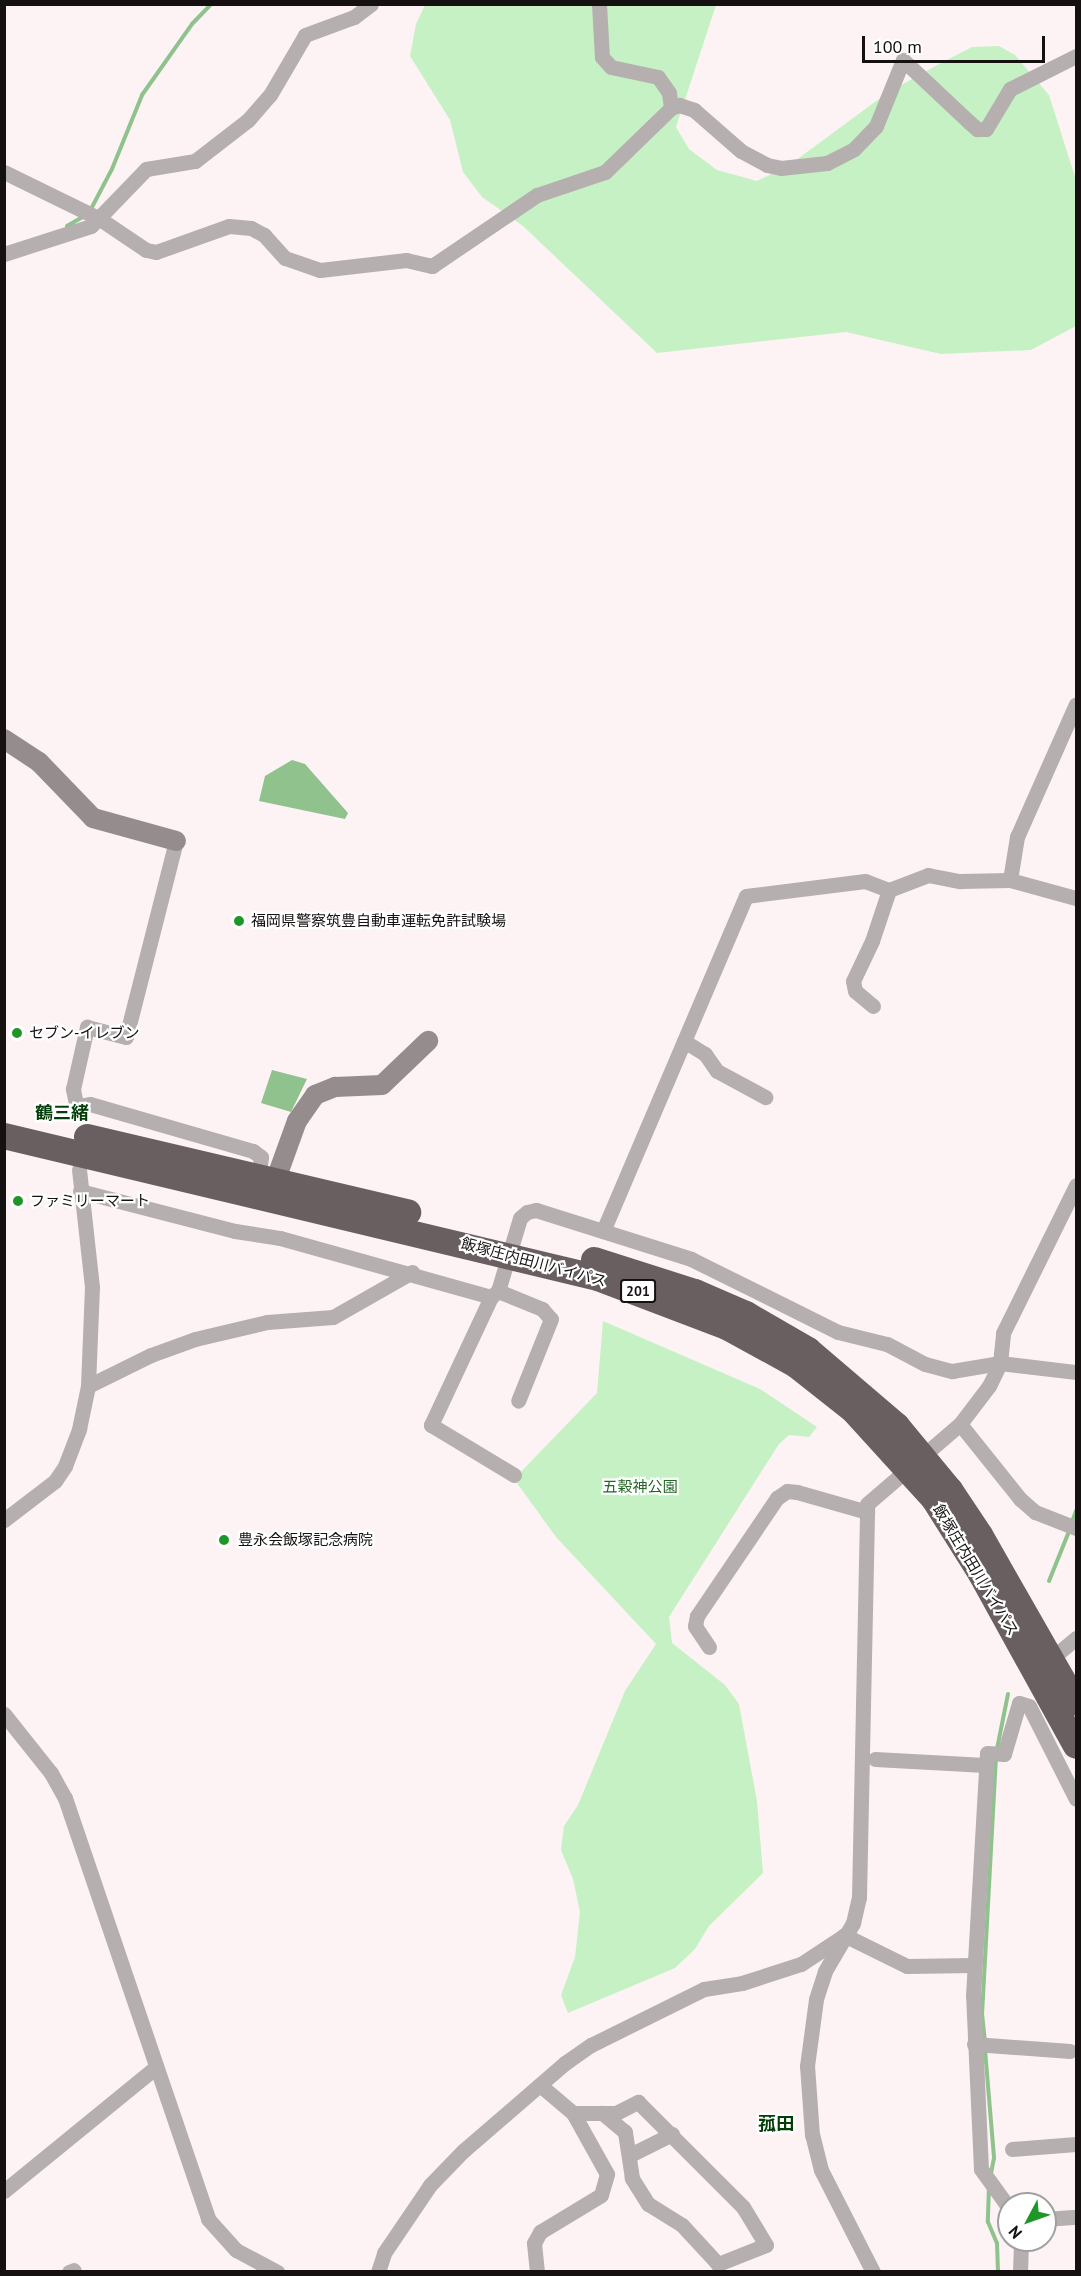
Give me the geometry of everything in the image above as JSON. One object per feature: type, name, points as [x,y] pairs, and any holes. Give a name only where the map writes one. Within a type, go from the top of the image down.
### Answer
[{"type":"highway","name":"飯塚庄内田川バイパス","points":[[4,1119],[267,1177],[512,1246],[727,1327],[796,1365],[917,1463],[980,1535],[1077,1703]]},
{"type":"highway","name":"飯塚庄内田川バイパス","points":[[4,1136],[512,1246]]},
{"type":"highway","name":"飯塚庄内田川バイパス","points":[[917,1463],[1077,1746]]},
{"type":"street","points":[[4,254],[81,232],[92,214],[146,169],[195,161],[248,120],[270,95],[305,35],[354,17],[371,4]]},
{"type":"street","points":[[599,4],[602,57],[611,67],[658,77],[669,93],[671,108]]},
{"type":"street","points":[[4,172],[92,214],[134,244],[156,252],[229,226],[251,228],[264,235],[285,258],[320,270],[406,260],[432,266],[537,195],[605,172],[671,108],[679,105],[694,110],[741,151],[767,165],[781,168],[827,163],[854,149],[876,126],[903,60],[977,129],[986,129],[1010,89],[1077,56]]},
{"type":"street","points":[[1010,880],[1017,837],[1077,704]]},
{"type":"street","points":[[4,739],[39,762],[93,818],[176,841],[126,1037],[87,1027],[73,1089],[79,1110],[90,1104],[253,1151],[261,1158],[267,1177]]},
{"type":"street","points":[[603,1232],[747,896],[865,881],[889,890],[928,875],[960,881],[1010,880],[1077,898]]},
{"type":"street","points":[[873,1006],[855,991],[853,981],[872,941],[889,890]]},
{"type":"street","points":[[267,1177],[297,1121],[315,1095],[335,1087],[382,1085],[428,1041]]},
{"type":"street","points":[[684,1041],[705,1054],[717,1071],[765,1097]]},
{"type":"street","points":[[4,1520],[43,1494],[65,1466],[79,1430],[88,1386],[92,1287],[79,1170]]},
{"type":"street","points":[[873,2271],[821,2170],[812,2135],[807,2066],[816,1999],[825,1971],[853,1923],[859,1898],[867,1504],[960,1424],[989,1386],[1000,1363],[1003,1333],[1077,1185]]},
{"type":"street","points":[[80,1191],[412,1272],[542,1309],[551,1319],[518,1401]]},
{"type":"street","points":[[513,1474],[431,1425],[494,1294],[520,1218],[536,1210],[691,1259],[838,1332],[887,1344],[925,1364],[952,1371],[1000,1363],[1077,1372]]},
{"type":"street","points":[[88,1386],[151,1355],[195,1339],[267,1322],[333,1317],[412,1272]]},
{"type":"street","points":[[960,1424],[1020,1499],[1035,1512],[1072,1526]]},
{"type":"street","points":[[709,1647],[699,1637],[695,1626],[697,1616],[777,1498],[787,1491],[797,1492],[867,1512]]},
{"type":"street","points":[[1051,1659],[1077,1638]]},
{"type":"street","points":[[997,2192],[984,2175],[981,2044],[974,1965],[993,1757],[1016,1708],[1024,1703],[1077,1798]]},
{"type":"street","points":[[4,1714],[51,1773],[65,1798],[208,2219],[236,2250],[277,2271]]},
{"type":"street","points":[[875,1759],[993,1757]]},
{"type":"street","points":[[844,1935],[907,1966],[974,1965]]},
{"type":"street","points":[[378,2271],[384,2253],[430,2185],[463,2151],[591,2045],[704,1989],[742,1983],[801,1964],[844,1935]]},
{"type":"street","points":[[981,2044],[1070,2051]]},
{"type":"street","points":[[4,2192],[156,2067]]},
{"type":"street","points":[[537,2271],[534,2243],[540,2232],[601,2195],[607,2174],[573,2112],[540,2085]]},
{"type":"street","points":[[573,2112],[616,2113],[638,2102],[743,2206],[766,2245],[718,2264],[682,2225],[648,2204],[633,2178],[625,2132],[602,2113]]},
{"type":"street","points":[[630,2155],[672,2134]]},
{"type":"street","points":[[1012,2149],[1077,2144]]},
{"type":"street","points":[[1057,2218],[1077,2217]]},
{"type":"street","points":[[1020,2271],[1021,2252]]},
{"type":"green space","points":[[425,5],[716,5],[676,127],[689,149],[717,170],[757,181],[788,166],[887,93],[972,47],[999,46],[1015,55],[1049,95],[1076,180],[1076,326],[1031,350],[941,354],[846,332],[657,353],[523,226],[482,197],[463,172],[450,120],[410,56],[416,24]]},
{"type":"green space","name":"五穀神公園","points":[[603,1321],[760,1389],[817,1427],[809,1437],[789,1435],[779,1444],[669,1617],[672,1643],[725,1685],[739,1704],[757,1801],[763,1873],[709,1926],[695,1949],[675,1968],[568,2013],[561,1995],[575,1957],[580,1912],[573,1879],[561,1850],[564,1826],[578,1805],[625,1691],[656,1644],[556,1537],[514,1479],[597,1393]]},
{"type":"shaded area","points":[[292,760],[305,764],[348,813],[345,819],[259,801],[265,776]]},
{"type":"shaded area","points":[[272,1070],[307,1079],[291,1112],[261,1103]]},
{"type":"waterway","points":[[91,209],[112,169],[142,95],[192,24],[211,4]]},
{"type":"waterway","points":[[67,226],[84,216]]},
{"type":"waterway","points":[[1072,1522],[1076,1511]]},
{"type":"waterway","points":[[1049,1581],[1070,1529]]},
{"type":"waterway","points":[[997,1749],[1008,1694]]},
{"type":"waterway","points":[[985,2042],[982,2015],[996,1756]]},
{"type":"waterway","points":[[985,2050],[994,2158],[991,2174]]},
{"type":"waterway","points":[[989,2187],[988,2222],[997,2243],[998,2272]]},
{"type":"place","name":"福岡県警察筑豊自動車運転免許試験場","points":[[239,921]]},
{"type":"place","name":"セブン-イレブン","points":[[17,1033]]},
{"type":"place","name":"ファミリーマート","points":[[18,1201]]},
{"type":"place","name":"豊永会飯塚記念病院","points":[[224,1540]]},
{"type":"district","name":"鶴三緒","points":[[62,1113]]},
{"type":"district","name":"菰田","points":[[776,2124]]}]
